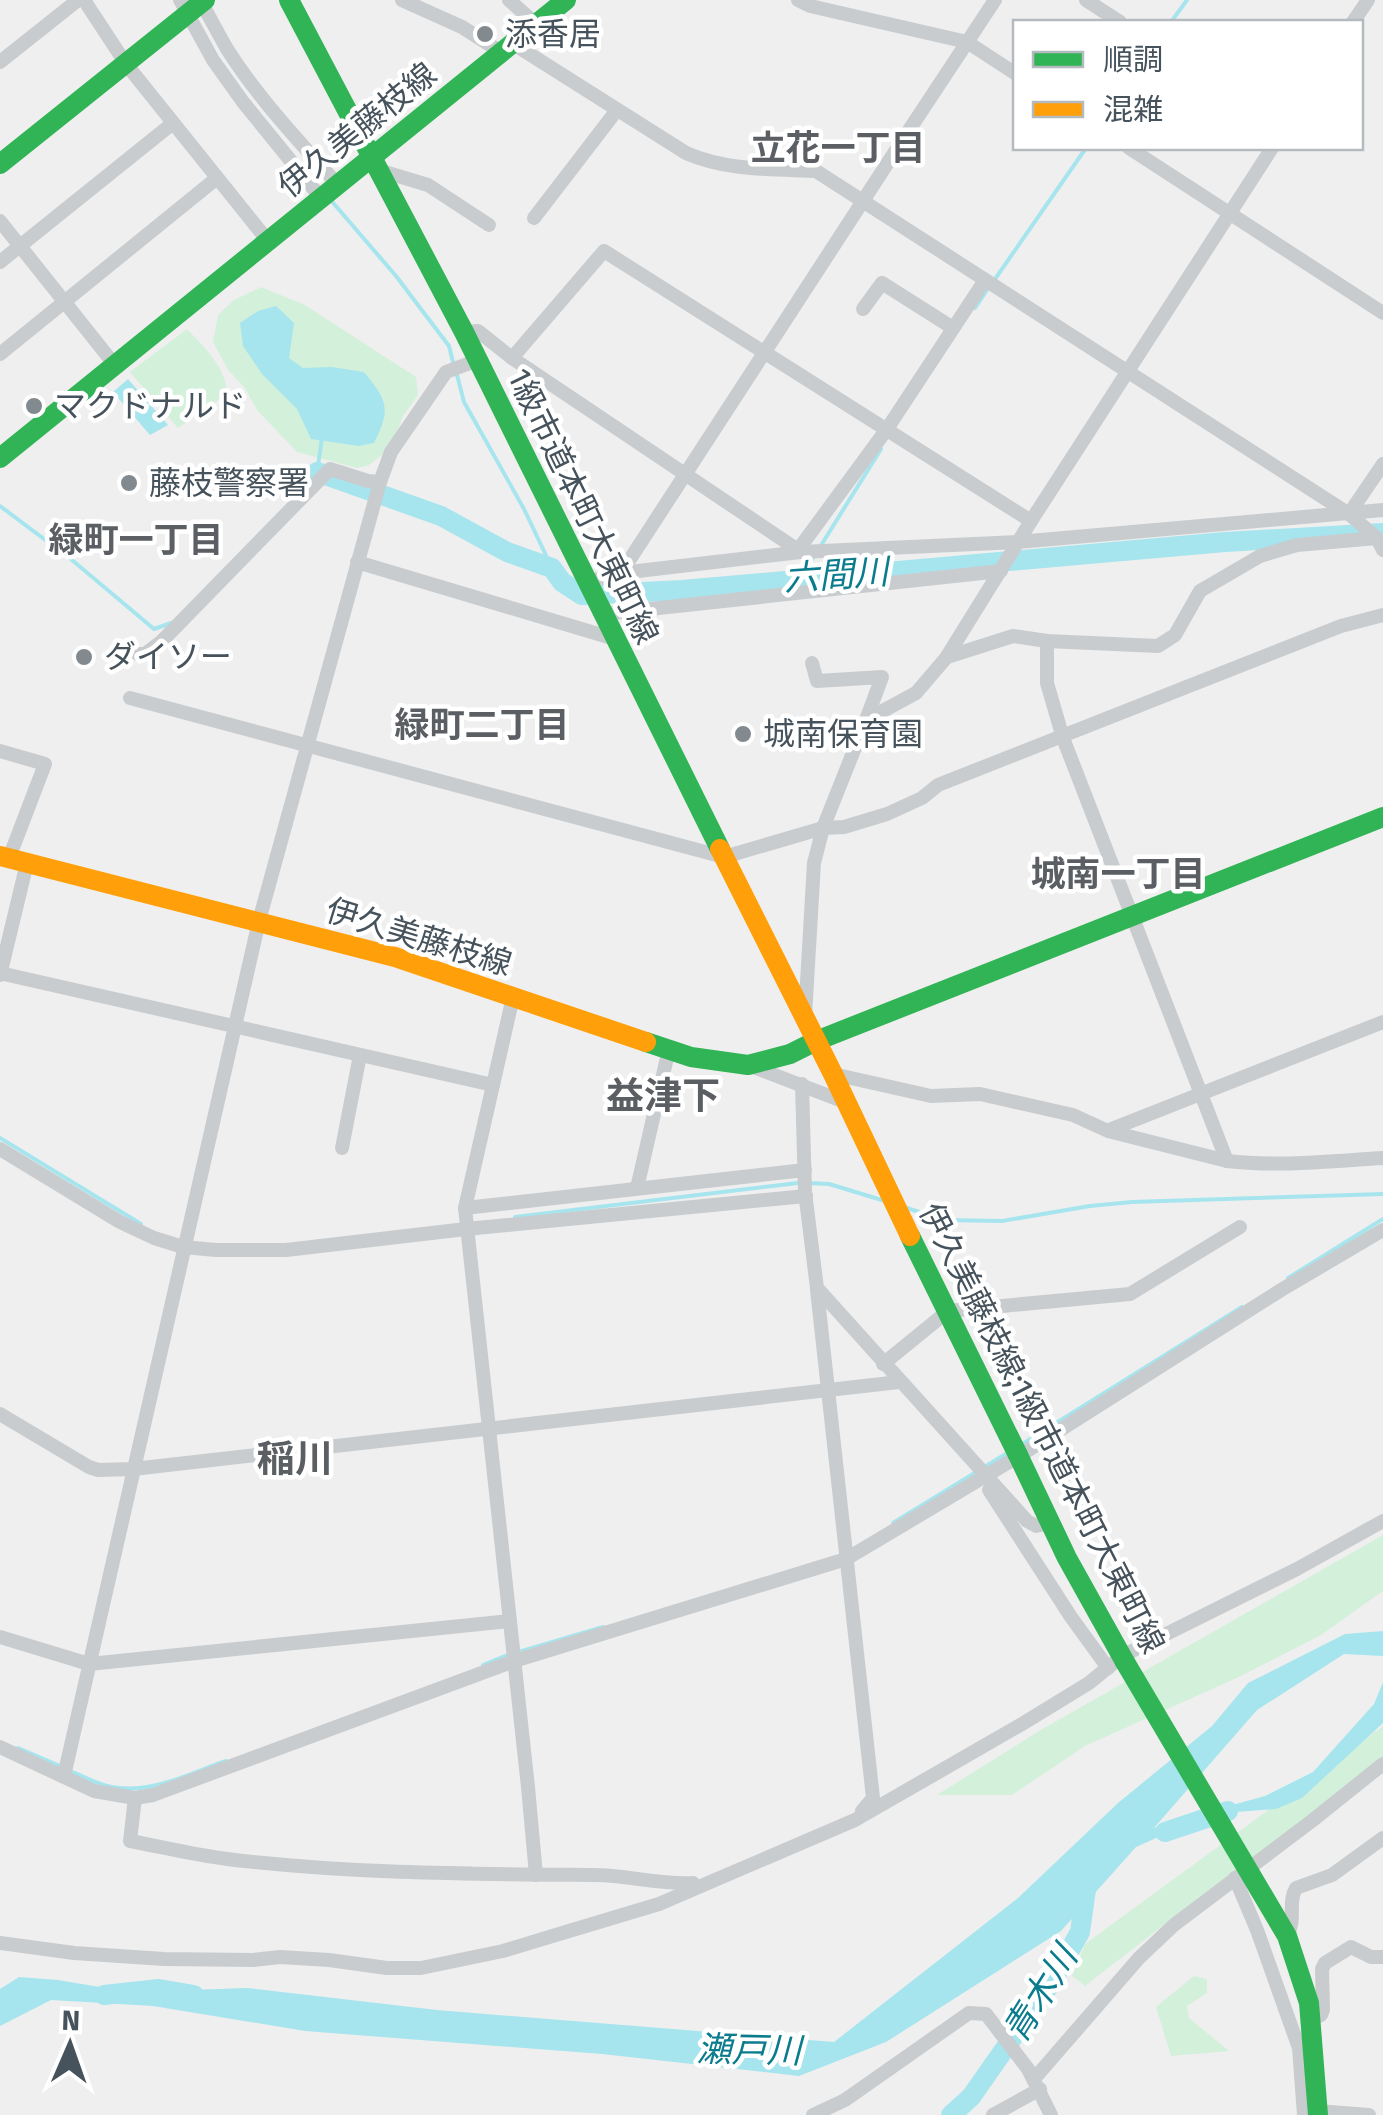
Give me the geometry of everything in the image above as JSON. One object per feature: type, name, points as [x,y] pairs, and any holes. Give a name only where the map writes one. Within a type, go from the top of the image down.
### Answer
[{"type":"main road","name":"1級市道本町大東町線","points":[[289,0],[464,332],[816,1041]]},
{"type":"main road","name":"伊久美藤枝線","points":[[0,458],[329,191],[374,164],[566,0]]},
{"type":"main road","points":[[0,164],[126,64],[195,3]]},
{"type":"main road","name":"伊久美藤枝線","points":[[12,859],[395,956],[692,1057],[748,1065],[790,1054],[1383,817]]},
{"type":"main road","name":"伊久美藤枝線;1級市道本町大東町線","points":[[816,1041],[1052,1523],[1115,1662],[1287,1936],[1311,2020],[1313,2114]]},
{"type":"street","points":[[0,62],[81,0],[126,64],[268,240]]},
{"type":"street","points":[[402,0],[507,48],[704,161],[722,166],[816,171],[1349,514],[1380,544]]},
{"type":"street","points":[[509,0],[536,24]]},
{"type":"street","points":[[798,0],[967,42],[1013,72]]},
{"type":"street","points":[[621,573],[995,0]]},
{"type":"street","points":[[1086,0],[1117,20]]},
{"type":"street","points":[[195,3],[214,60],[243,102],[329,191]]},
{"type":"street","points":[[534,218],[617,110]]},
{"type":"street","points":[[0,262],[173,123]]},
{"type":"street","points":[[1132,150],[1383,314]]},
{"type":"street","points":[[866,720],[916,693],[946,658],[1030,521],[1271,150]]},
{"type":"street","points":[[374,164],[428,185],[489,225]]},
{"type":"street","points":[[0,354],[218,178]]},
{"type":"street","points":[[0,221],[114,364]]},
{"type":"street","points":[[512,358],[604,251],[1030,521]]},
{"type":"street","points":[[800,551],[887,429],[985,280]]},
{"type":"street","points":[[863,308],[882,283],[953,328]]},
{"type":"street","points":[[464,332],[478,330],[512,358],[800,551]]},
{"type":"street","points":[[64,1776],[259,921],[380,482],[390,452],[446,372],[478,360]]},
{"type":"street","points":[[1349,514],[1383,464]]},
{"type":"street","points":[[138,654],[146,654],[162,642],[330,468],[380,482]]},
{"type":"street","points":[[587,582],[621,573],[800,551],[1018,542],[1383,510]]},
{"type":"street","points":[[946,658],[1012,636],[1158,646],[1175,635],[1200,590],[1260,556],[1296,545],[1380,544]]},
{"type":"street","points":[[357,562],[614,639]]},
{"type":"street","points":[[603,614],[1002,571]]},
{"type":"street","points":[[130,698],[724,857],[886,814],[922,798],[938,785],[1341,626],[1383,616]]},
{"type":"street","points":[[1048,641],[1047,682],[1063,738],[1227,1161]]},
{"type":"street","points":[[805,1020],[814,863],[882,676],[817,681],[812,663]]},
{"type":"street","points":[[0,751],[45,764],[12,859],[0,973],[493,1085]]},
{"type":"street","points":[[514,997],[464,1208],[536,1875]]},
{"type":"street","points":[[1108,1131],[1383,1022]]},
{"type":"street","points":[[637,1188],[669,1049]]},
{"type":"street","points":[[342,1148],[360,1055]]},
{"type":"street","points":[[748,1065],[845,1102]]},
{"type":"street","points":[[833,1074],[931,1096],[980,1094],[1073,1115],[1108,1131],[1227,1161],[1383,1158]]},
{"type":"street","points":[[802,1084],[806,1194],[873,1798],[855,1820]]},
{"type":"street","points":[[0,1149],[120,1222],[154,1238],[184,1247],[252,1251],[806,1194]]},
{"type":"street","points":[[464,1208],[805,1170]]},
{"type":"street","points":[[883,1364],[948,1311],[1130,1294],[1240,1227]]},
{"type":"street","points":[[0,1748],[94,1790],[135,1798],[153,1794],[514,1661],[846,1559],[1383,1230]]},
{"type":"street","points":[[817,1288],[1026,1521],[1036,1526],[1052,1523]]},
{"type":"street","points":[[0,1414],[79,1463],[98,1470],[133,1469],[899,1382]]},
{"type":"street","points":[[984,1475],[989,1491],[1071,1617],[1115,1662]]},
{"type":"street","points":[[0,1943],[164,1960],[280,1957],[421,1968],[504,1951],[659,1904],[855,1820],[1022,1724],[1089,1683],[1115,1662],[1383,1521]]},
{"type":"street","points":[[0,1637],[89,1664],[510,1621]]},
{"type":"street","points":[[992,2115],[1037,2084],[1139,1958],[1174,1926],[1383,1764]]},
{"type":"street","points":[[135,1798],[130,1841],[222,1859],[298,1867],[602,1875],[704,1883]]},
{"type":"street","points":[[1287,1936],[1293,1926],[1292,1893],[1296,1888],[1332,1875],[1383,1838]]},
{"type":"street","points":[[1243,1871],[1299,2048],[1313,2114],[1370,2115]]},
{"type":"street","points":[[1311,2020],[1323,2010],[1325,1963],[1351,1947],[1371,1957],[1383,1957]]},
{"type":"street","points":[[813,2115],[844,2100],[969,2014],[986,2014],[1037,2084],[1051,2115]]},
{"type":"green space","points":[[261,287],[305,305],[416,377],[418,395],[403,416],[394,440],[369,465],[357,468],[297,452],[257,410],[245,388],[228,370],[213,342],[218,315],[234,300]]},
{"type":"green space","points":[[187,329],[219,367],[227,394],[178,428],[130,372]]},
{"type":"green space","points":[[1383,1535],[1383,1591],[1321,1635],[1241,1676],[1085,1746],[1012,1795],[937,1795],[1039,1731]]},
{"type":"green space","points":[[1383,1726],[1383,1762],[1359,1782],[1085,1986],[1072,1976],[1085,1944]]},
{"type":"green space","points":[[1194,1976],[1207,1979],[1207,1993],[1187,2006],[1189,2018],[1229,2051],[1171,2056],[1156,2007]]},
{"type":"water","points":[[276,306],[294,323],[289,358],[303,368],[364,372],[372,382],[382,398],[385,413],[374,443],[359,446],[311,439],[297,409],[262,374],[243,346],[240,323],[258,311]]},
{"type":"water","points":[[128,379],[168,425],[150,435],[113,392]]},
{"type":"water","points":[[1383,1631],[1383,1656],[1344,1654],[1257,1710],[1154,1828],[1183,1818],[1188,1824],[1136,1847],[1061,1931],[886,2042],[799,2076],[602,2054],[305,2031],[153,2006],[51,2000],[0,2026],[0,1989],[19,1977],[130,1992],[247,1988],[437,2010],[834,2042],[1018,1898],[1118,1803],[1212,1726],[1248,1683],[1345,1634]]},
{"type":"water","points":[[1383,1682],[1383,1723],[1302,1798],[1276,1809],[1222,1813],[1218,1809],[1265,1796],[1313,1772],[1374,1704]]},
{"type":"waterway","points":[[1172,20],[1187,0]]},
{"type":"waterway","points":[[995,279],[1085,150]]},
{"type":"waterway","points":[[329,198],[449,346],[454,366]]},
{"type":"waterway","points":[[975,308],[989,287]]},
{"type":"waterway","points":[[457,375],[464,402],[552,568]]},
{"type":"waterway","name":"六間川","points":[[292,498],[317,472],[322,438]]},
{"type":"waterway","points":[[820,547],[881,449]]},
{"type":"waterway","name":"六間川","points":[[317,472],[441,516],[507,552],[552,568],[562,582],[582,595],[682,590],[1225,542],[1383,533]]},
{"type":"waterway","points":[[0,506],[154,629],[171,623]]},
{"type":"waterway","points":[[797,579],[815,555]]},
{"type":"waterway","points":[[0,1138],[141,1224]]},
{"type":"waterway","points":[[515,1217],[798,1183]]},
{"type":"waterway","points":[[808,1183],[829,1184],[885,1201]]},
{"type":"waterway","points":[[904,1207],[943,1220],[1002,1221],[1132,1202],[1383,1194]]},
{"type":"waterway","points":[[1288,1278],[1383,1219]]},
{"type":"waterway","points":[[1021,1445],[1242,1307]]},
{"type":"waterway","points":[[893,1523],[1009,1452]]},
{"type":"waterway","points":[[483,1665],[603,1627]]},
{"type":"waterway","points":[[18,1748],[60,1766]]},
{"type":"waterway","points":[[68,1770],[107,1786],[134,1788],[174,1780],[226,1761]]},
{"type":"waterway","name":"瀬戸川","points":[[1165,1832],[1228,1811]]},
{"type":"waterway","name":"青木川","points":[[951,2115],[971,2097],[1053,1980],[1080,1932],[1087,1882]]},
{"type":"waterway","name":"瀬戸川","points":[[104,1995],[159,1989],[194,1995]]},
{"type":"traffic: fast","points":[[0,164],[205,0]]},
{"type":"traffic: fast","points":[[289,0],[464,332],[720,849]]},
{"type":"traffic: fast","points":[[0,458],[566,0]]},
{"type":"traffic: fast","points":[[646,1042],[691,1057],[748,1065],[790,1054],[1383,817]]},
{"type":"traffic: fast","points":[[910,1236],[1018,1455]]},
{"type":"traffic: fast","points":[[1018,1455],[1067,1558],[1125,1662]]},
{"type":"traffic: fast","points":[[1125,1662],[1287,1936],[1309,2003],[1318,2115]]},
{"type":"traffic: slow","points":[[720,849],[910,1236]]},
{"type":"traffic: slow","points":[[0,856],[395,957],[646,1042]]},
{"type":"place","name":"添香居","points":[[485,34]]},
{"type":"place","name":"マクドナルド","points":[[34,406]]},
{"type":"place","name":"藤枝警察署","points":[[129,483]]},
{"type":"place","name":"ダイソー","points":[[84,657]]},
{"type":"place","name":"城南保育園","points":[[743,734]]},
{"type":"district","name":"立花一丁目","points":[[838,148]]},
{"type":"district","name":"緑町一丁目","points":[[136,540]]},
{"type":"district","name":"緑町二丁目","points":[[482,725]]},
{"type":"district","name":"城南一丁目","points":[[1118,874]]},
{"type":"district","name":"益津下","points":[[663,1096]]},
{"type":"district","name":"稲川","points":[[295,1459]]}]
